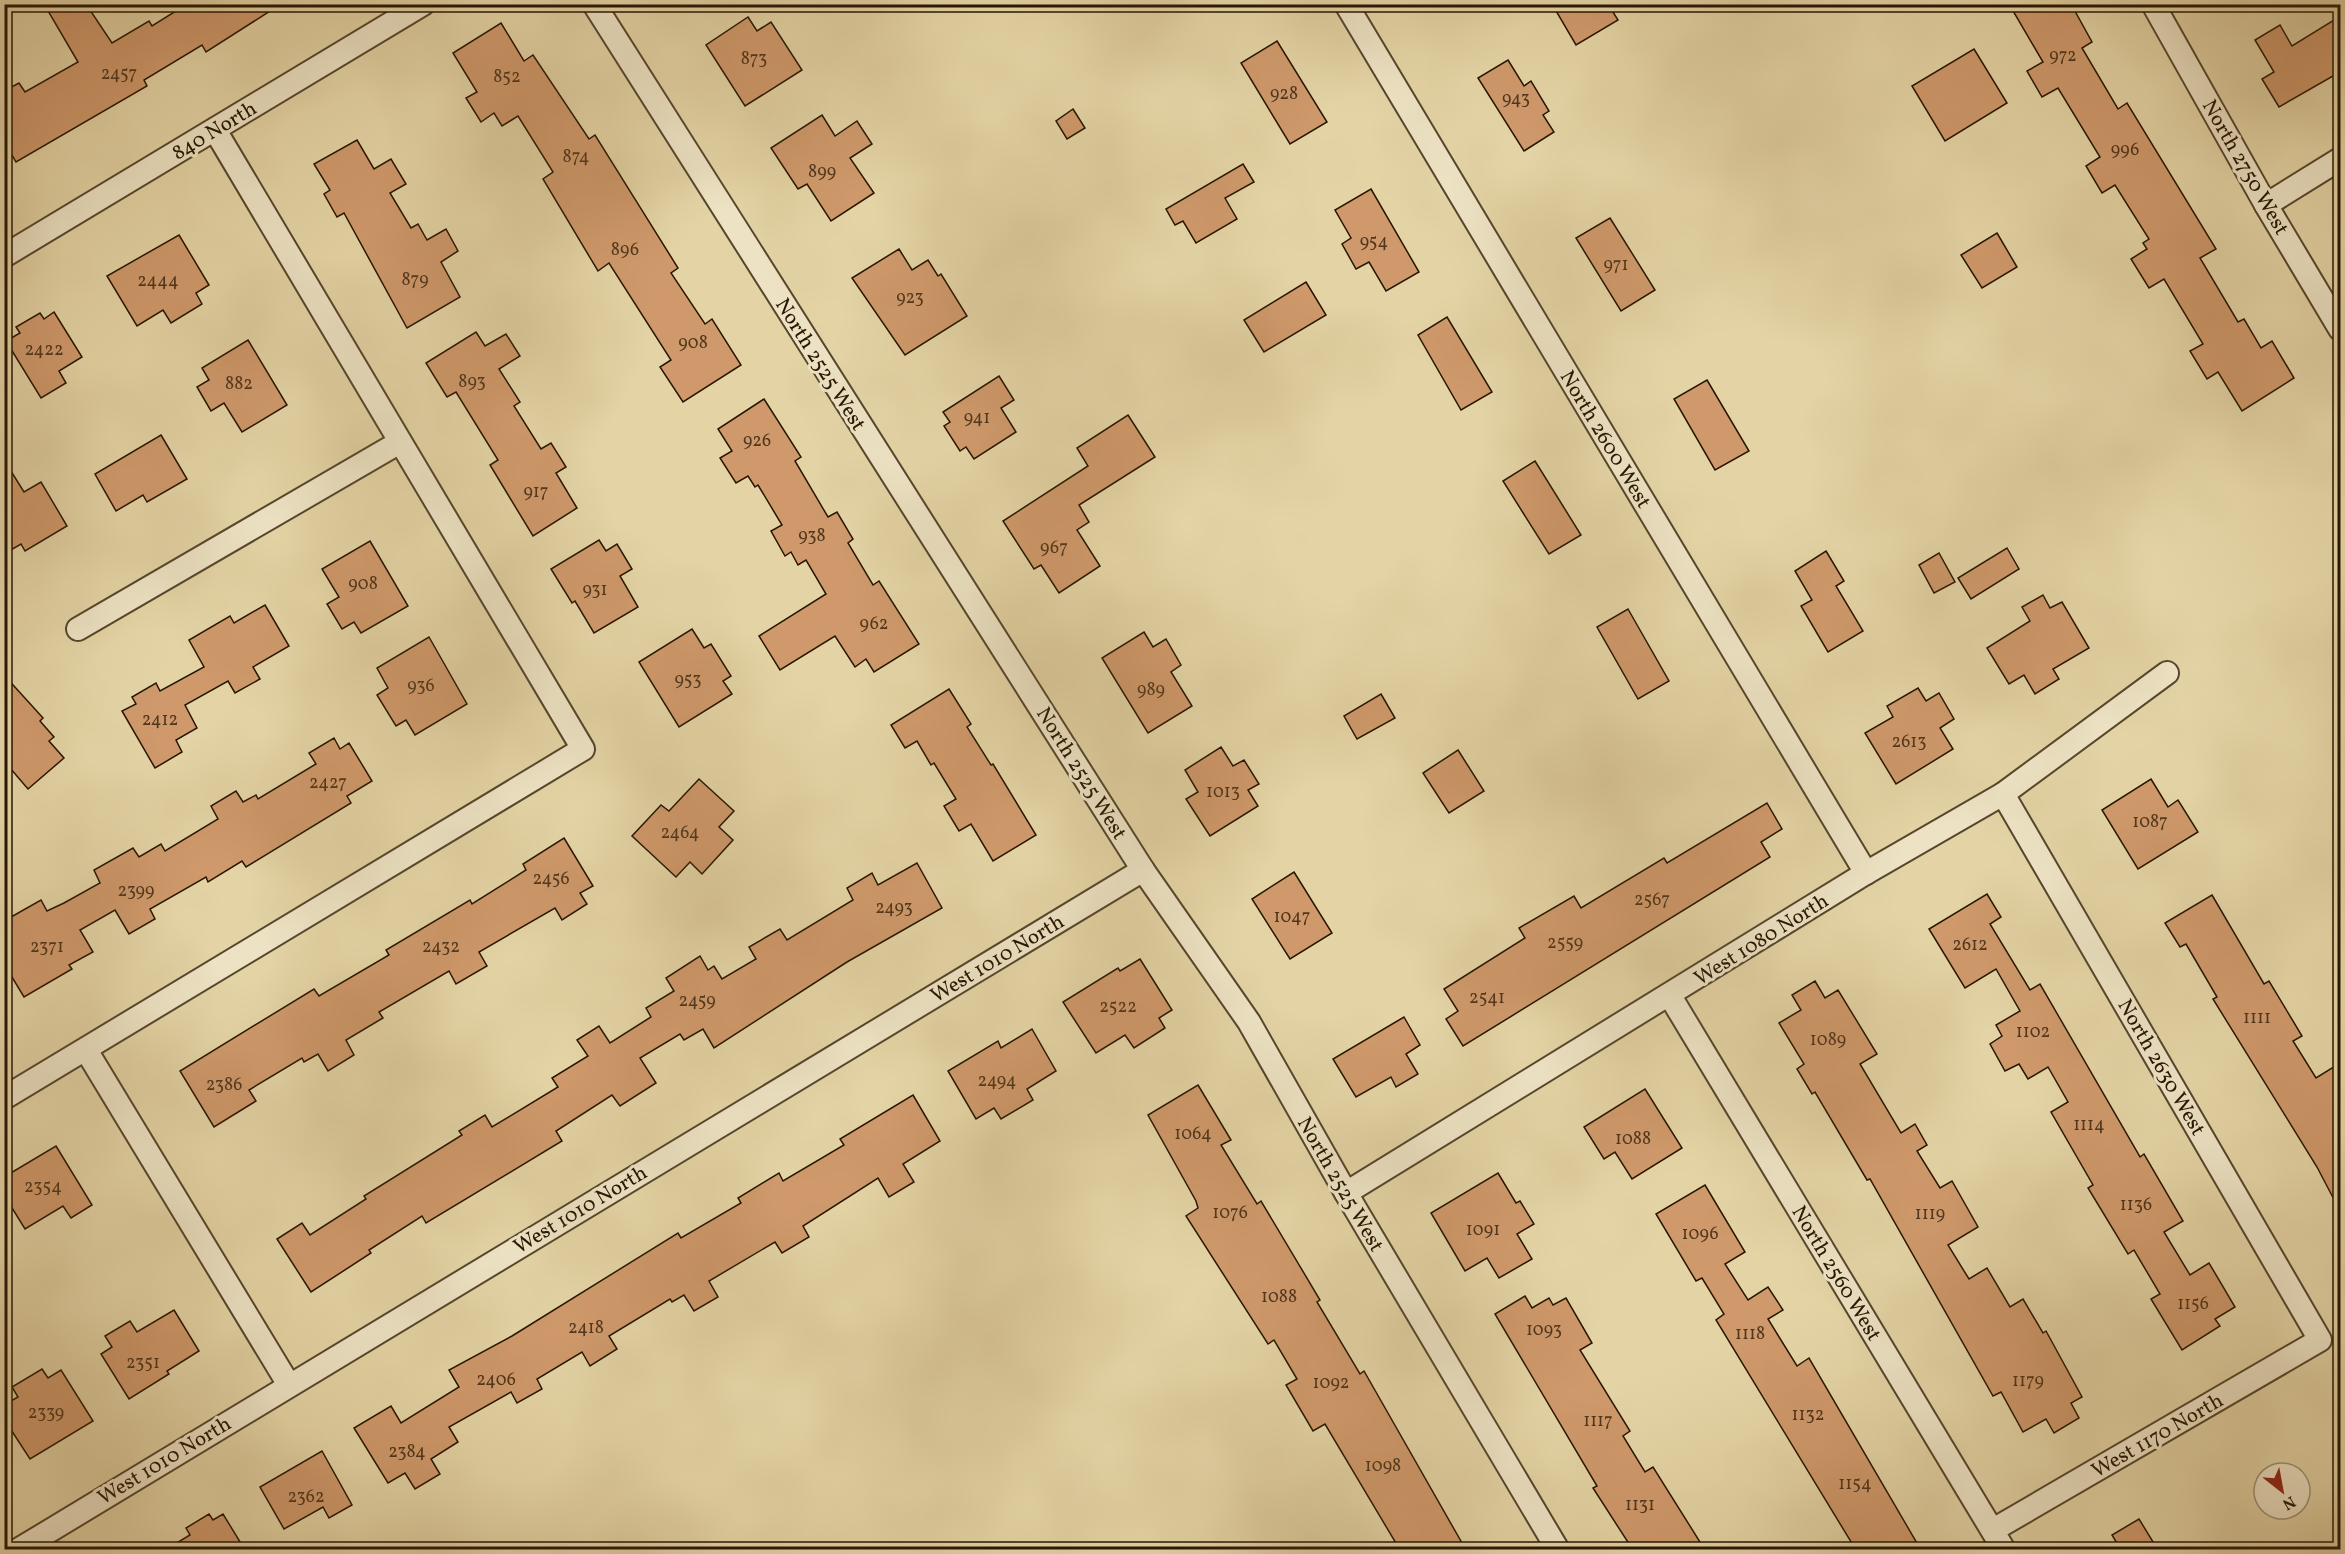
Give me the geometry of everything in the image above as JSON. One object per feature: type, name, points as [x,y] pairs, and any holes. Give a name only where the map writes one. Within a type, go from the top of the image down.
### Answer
[{"type":"street","name":"840 North","points":[[4,256],[423,4]]},
{"type":"street","name":"North 2525 West","points":[[594,4],[1143,870],[1249,1022],[1346,1193],[1558,1550]]},
{"type":"street","name":"North 2600 West","points":[[1346,4],[1866,873]]},
{"type":"street","name":"North 2750 West","points":[[2153,4],[2266,204],[2340,329]]},
{"type":"street","points":[[4,1098],[583,749],[215,130]]},
{"type":"street","points":[[2266,204],[2340,159]]},
{"type":"street","points":[[78,630],[400,442]]},
{"type":"street","name":"West 1080 North","points":[[1346,1193],[1670,996],[1866,873],[2003,794],[2167,673]]},
{"type":"street","name":"North 2630 West","points":[[2003,794],[2320,1340]]},
{"type":"street","name":"West 1010 North","points":[[18,1550],[1143,870]]},
{"type":"street","name":"North 2560 West","points":[[1670,996],[1999,1540]]},
{"type":"street","points":[[86,1050],[289,1385]]},
{"type":"street","name":"West 1170 North","points":[[1999,1540],[2320,1340]]},
{"type":"building","points":[[44,4],[86,4],[112,43],[149,21],[152,26],[187,4],[281,4],[206,52],[202,45],[144,80],[147,86],[16,162],[4,141],[4,91],[19,83],[25,92],[78,62]]},
{"type":"building","points":[[1552,4],[1608,4],[1618,20],[1576,45]]},
{"type":"building","points":[[2009,4],[2071,4],[2092,42],[2082,48],[2118,109],[2127,103],[2216,249],[2200,258],[2238,322],[2244,319],[2261,348],[2272,341],[2294,378],[2242,411],[2218,372],[2207,379],[2190,351],[2203,344],[2164,279],[2149,288],[2131,259],[2147,249],[2143,243],[2149,239],[2115,185],[2102,193],[2086,166],[2100,157],[2058,88],[2042,97],[2027,71],[2043,62]]},
{"type":"building","points":[[748,17],[757,31],[771,22],[802,70],[745,106],[706,45]]},
{"type":"building","points":[[2334,20],[2340,31],[2340,72],[2279,107],[2262,79],[2274,72],[2255,40],[2280,25],[2292,46]]},
{"type":"building","points":[[501,23],[524,61],[533,55],[589,139],[595,135],[678,268],[671,273],[705,324],[712,319],[741,365],[683,402],[660,367],[671,360],[609,263],[598,271],[543,179],[553,172],[518,116],[502,126],[494,113],[481,122],[466,98],[477,92],[453,53]]},
{"type":"building","points":[[1277,41],[1327,122],[1290,144],[1241,63]]},
{"type":"building","points":[[1974,49],[2007,103],[1945,141],[1912,86]]},
{"type":"building","points":[[1508,60],[1524,86],[1531,81],[1549,111],[1543,115],[1554,132],[1524,151],[1478,78]]},
{"type":"building","points":[[1073,109],[1085,128],[1067,139],[1056,121]]},
{"type":"building","points":[[822,115],[835,136],[857,121],[872,144],[850,158],[874,193],[831,221],[807,184],[798,189],[771,148]]},
{"type":"building","points":[[357,140],[374,169],[391,159],[406,184],[390,193],[411,228],[418,224],[427,240],[446,229],[458,251],[441,262],[460,297],[407,328],[344,213],[337,217],[324,194],[330,190],[314,164]]},
{"type":"building","points":[[1243,164],[1254,182],[1225,198],[1237,219],[1196,243],[1183,221],[1175,225],[1166,209]]},
{"type":"building","points":[[1371,189],[1419,272],[1386,291],[1369,262],[1356,269],[1342,244],[1351,238],[1335,210]]},
{"type":"building","points":[[1610,218],[1655,290],[1621,311],[1576,238]]},
{"type":"building","points":[[1997,233],[2017,267],[1982,288],[1961,255]]},
{"type":"building","points":[[179,235],[209,285],[196,293],[202,304],[171,323],[163,310],[137,326],[107,276]]},
{"type":"building","points":[[899,249],[912,270],[928,260],[938,276],[941,274],[967,316],[905,355],[852,278]]},
{"type":"building","points":[[1306,282],[1326,315],[1264,352],[1244,320]]},
{"type":"building","points":[[54,312],[82,357],[59,371],[66,383],[41,398],[6,341],[20,333],[16,327],[40,313],[44,319]]},
{"type":"building","points":[[1447,317],[1492,392],[1461,410],[1418,335]]},
{"type":"building","points":[[476,332],[485,346],[506,334],[520,356],[499,369],[520,402],[514,406],[541,449],[551,443],[566,467],[556,473],[577,508],[533,536],[490,465],[498,460],[456,392],[447,397],[426,363]]},
{"type":"building","points":[[248,340],[287,405],[242,432],[224,403],[211,411],[197,387],[209,380],[202,368]]},
{"type":"building","points":[[999,376],[1014,400],[1001,408],[1016,432],[974,459],[966,447],[960,451],[944,426],[950,422],[943,412]]},
{"type":"building","points":[[1707,380],[1749,451],[1715,470],[1674,399]]},
{"type":"building","points":[[764,399],[801,457],[795,461],[828,517],[837,512],[853,539],[848,543],[873,585],[879,581],[919,644],[874,672],[866,659],[855,667],[835,636],[780,670],[759,636],[826,594],[806,560],[798,565],[791,552],[785,556],[771,531],[782,525],[758,485],[755,487],[748,476],[736,483],[720,458],[732,451],[718,429]]},
{"type":"building","points":[[1128,415],[1155,457],[1079,505],[1089,522],[1077,530],[1100,566],[1059,593],[1041,565],[1034,569],[1003,521],[1088,466],[1077,448]]},
{"type":"building","points":[[161,435],[187,479],[147,502],[143,495],[116,511],[95,474]]},
{"type":"building","points":[[4,460],[24,492],[41,482],[67,526],[25,551],[21,544],[4,554]]},
{"type":"building","points":[[1535,461],[1581,535],[1549,554],[1503,481]]},
{"type":"building","points":[[599,540],[606,551],[617,544],[632,569],[620,576],[638,607],[594,633],[575,601],[572,603],[551,569]]},
{"type":"building","points":[[370,541],[408,606],[361,633],[354,622],[342,629],[327,604],[339,597],[322,569]]},
{"type":"building","points":[[2007,548],[2019,569],[1971,599],[1958,578]]},
{"type":"building","points":[[1826,551],[1844,581],[1836,586],[1863,631],[1828,652],[1801,606],[1812,600],[1795,571]]},
{"type":"building","points":[[1939,553],[1955,582],[1934,593],[1919,565]]},
{"type":"building","points":[[2043,595],[2050,608],[2062,602],[2089,648],[2053,669],[2059,679],[2035,694],[2024,675],[2009,684],[1987,648],[2030,621],[2022,607]]},
{"type":"building","points":[[265,605],[289,646],[253,667],[260,679],[235,693],[228,681],[185,705],[197,728],[176,740],[182,752],[155,768],[122,711],[136,704],[132,697],[156,683],[160,691],[204,667],[189,640],[230,616],[234,623]]},
{"type":"building","points":[[1628,609],[1669,681],[1638,699],[1597,627]]},
{"type":"building","points":[[692,629],[704,648],[711,644],[731,676],[723,681],[732,694],[679,727],[639,662]]},
{"type":"building","points":[[1144,632],[1153,647],[1166,639],[1181,665],[1171,672],[1192,706],[1148,733],[1102,658]]},
{"type":"building","points":[[429,637],[467,704],[415,735],[406,720],[396,726],[377,695],[388,688],[377,668]]},
{"type":"building","points":[[4,675],[43,718],[40,721],[54,737],[49,741],[64,758],[28,789],[4,761]]},
{"type":"building","points":[[1918,688],[1926,701],[1939,693],[1954,719],[1940,728],[1953,749],[1896,784],[1865,733],[1893,717],[1887,706]]},
{"type":"building","points":[[949,689],[971,724],[967,727],[991,765],[993,764],[1036,835],[993,861],[971,824],[959,831],[944,806],[956,799],[934,763],[931,765],[917,741],[905,748],[891,725]]},
{"type":"building","points":[[1381,694],[1395,718],[1357,739],[1344,716]]},
{"type":"building","points":[[334,738],[340,749],[349,743],[372,781],[347,796],[351,803],[246,867],[242,861],[208,882],[206,877],[150,909],[155,919],[129,934],[115,910],[80,930],[93,952],[69,965],[72,969],[24,997],[4,964],[4,921],[41,900],[47,911],[100,883],[94,870],[133,848],[139,857],[161,844],[165,851],[218,819],[211,806],[236,791],[243,802],[256,795],[258,799],[316,764],[309,753]]},
{"type":"building","points":[[1221,747],[1233,766],[1244,760],[1259,784],[1248,790],[1258,806],[1210,836],[1186,799],[1198,792],[1185,770]]},
{"type":"building","points":[[1458,750],[1484,791],[1449,813],[1423,773]]},
{"type":"building","points":[[699,779],[734,811],[719,827],[733,840],[702,874],[690,862],[676,877],[632,836],[661,805],[669,811]]},
{"type":"building","points":[[2151,779],[2168,807],[2178,800],[2198,832],[2138,869],[2102,810]]},
{"type":"building","points":[[1767,803],[1782,829],[1761,842],[1770,857],[1463,1046],[1446,1019],[1458,1011],[1444,989],[1525,938],[1519,928],[1574,896],[1581,908],[1664,858],[1667,863]]},
{"type":"building","points":[[564,838],[593,886],[580,893],[587,904],[562,920],[555,908],[479,952],[487,966],[456,984],[449,971],[379,1012],[383,1018],[346,1040],[354,1055],[328,1071],[318,1054],[304,1062],[302,1058],[249,1090],[256,1101],[214,1127],[180,1071],[314,989],[319,996],[389,955],[386,950],[470,900],[472,904],[526,870],[523,864]]},
{"type":"building","points":[[917,863],[942,908],[847,962],[714,1048],[703,1029],[684,1040],[680,1034],[640,1058],[656,1083],[620,1106],[612,1095],[556,1131],[562,1141],[426,1223],[422,1216],[369,1250],[371,1253],[311,1292],[277,1239],[302,1223],[310,1235],[366,1199],[364,1196],[462,1135],[459,1131],[485,1115],[492,1127],[558,1087],[552,1078],[588,1056],[577,1040],[599,1026],[610,1043],[651,1017],[646,1008],[674,991],[666,978],[700,956],[708,970],[714,966],[722,979],[756,959],[749,947],[780,929],[787,940],[853,900],[847,888],[872,873],[878,885]]},
{"type":"building","points":[[1294,872],[1332,933],[1290,959],[1252,899]]},
{"type":"building","points":[[1987,894],[2001,917],[1990,924],[2030,990],[2040,984],[2140,1157],[2144,1154],[2183,1221],[2164,1232],[2190,1275],[2209,1263],[2235,1307],[2215,1319],[2220,1326],[2182,1350],[2151,1299],[2160,1294],[2134,1250],[2128,1254],[2088,1188],[2093,1185],[2051,1112],[2068,1102],[2048,1067],[2028,1079],[2019,1064],[2005,1071],[1990,1044],[2002,1036],[1996,1025],[2020,1011],[1996,969],[1965,988],[1929,929]]},
{"type":"building","points":[[2212,895],[2264,984],[2269,981],[2302,1036],[2293,1041],[2316,1078],[2340,1063],[2340,1211],[2317,1167],[2213,999],[2217,997],[2186,944],[2180,947],[2165,923]]},
{"type":"building","points":[[1140,959],[1172,1010],[1159,1018],[1165,1028],[1134,1048],[1125,1035],[1096,1053],[1063,1002],[1118,968],[1120,971]]},
{"type":"building","points":[[1815,981],[1825,998],[1838,990],[1877,1054],[1860,1064],[1901,1133],[1915,1124],[1927,1145],[1917,1151],[1940,1188],[1952,1181],[1978,1227],[1948,1245],[1969,1279],[1987,1268],[2010,1307],[2023,1299],[2043,1333],[2046,1331],[2082,1397],[2071,1403],[2079,1418],[2054,1433],[2046,1419],[2023,1432],[2001,1392],[1993,1396],[1870,1179],[1867,1180],[1815,1092],[1812,1094],[1797,1069],[1804,1064],[1779,1023],[1801,1010],[1792,995]]},
{"type":"building","points":[[1404,1017],[1420,1045],[1406,1054],[1418,1074],[1396,1087],[1391,1077],[1356,1097],[1333,1059]]},
{"type":"building","points":[[1032,1029],[1056,1071],[1027,1089],[1033,1100],[1001,1119],[994,1108],[976,1119],[948,1071],[998,1041],[1001,1048]]},
{"type":"building","points":[[1198,1085],[1231,1140],[1221,1145],[1257,1204],[1261,1201],[1320,1300],[1317,1302],[1360,1374],[1364,1371],[1466,1550],[1400,1550],[1325,1424],[1313,1431],[1286,1385],[1297,1379],[1274,1340],[1268,1344],[1186,1216],[1198,1208],[1196,1201],[1148,1115]]},
{"type":"building","points":[[1645,1089],[1682,1148],[1632,1179],[1615,1152],[1604,1159],[1584,1127]]},
{"type":"building","points":[[913,1095],[940,1141],[903,1164],[914,1182],[889,1197],[878,1178],[803,1226],[809,1237],[782,1253],[775,1242],[709,1281],[718,1297],[694,1311],[684,1295],[672,1302],[670,1299],[609,1336],[617,1349],[590,1366],[582,1352],[537,1379],[542,1389],[517,1403],[511,1392],[449,1427],[458,1442],[431,1459],[440,1474],[415,1489],[405,1473],[388,1483],[354,1428],[391,1406],[401,1423],[459,1387],[449,1370],[512,1336],[678,1233],[681,1238],[741,1203],[738,1198],[779,1173],[783,1181],[844,1145],[840,1139]]},
{"type":"building","points":[[56,1146],[92,1205],[71,1218],[63,1206],[25,1229],[4,1195],[4,1177]]},
{"type":"building","points":[[1498,1173],[1516,1203],[1520,1201],[1534,1224],[1517,1234],[1532,1259],[1499,1278],[1487,1258],[1465,1271],[1431,1213]]},
{"type":"building","points":[[1705,1185],[1745,1252],[1725,1264],[1748,1300],[1768,1287],[1783,1310],[1768,1319],[1797,1366],[1809,1358],[1921,1550],[1856,1550],[1716,1320],[1724,1314],[1702,1278],[1696,1281],[1656,1214]]},
{"type":"building","points":[[1525,1296],[1532,1308],[1549,1298],[1553,1305],[1566,1298],[1592,1343],[1580,1350],[1630,1431],[1623,1436],[1645,1472],[1653,1467],[1705,1550],[1633,1550],[1593,1488],[1597,1486],[1495,1314]]},
{"type":"building","points":[[174,1310],[199,1351],[167,1371],[169,1374],[129,1399],[101,1354],[112,1347],[105,1336],[130,1321],[137,1332]]},
{"type":"building","points":[[42,1369],[48,1378],[61,1370],[93,1421],[30,1459],[4,1419],[4,1405],[18,1397],[12,1387]]},
{"type":"building","points":[[322,1451],[352,1505],[329,1518],[323,1507],[284,1529],[260,1487]]},
{"type":"building","points":[[209,1514],[213,1520],[223,1514],[245,1550],[165,1550],[190,1535],[186,1528]]},
{"type":"building","points":[[2139,1519],[2158,1550],[2121,1550],[2112,1535]]}]
